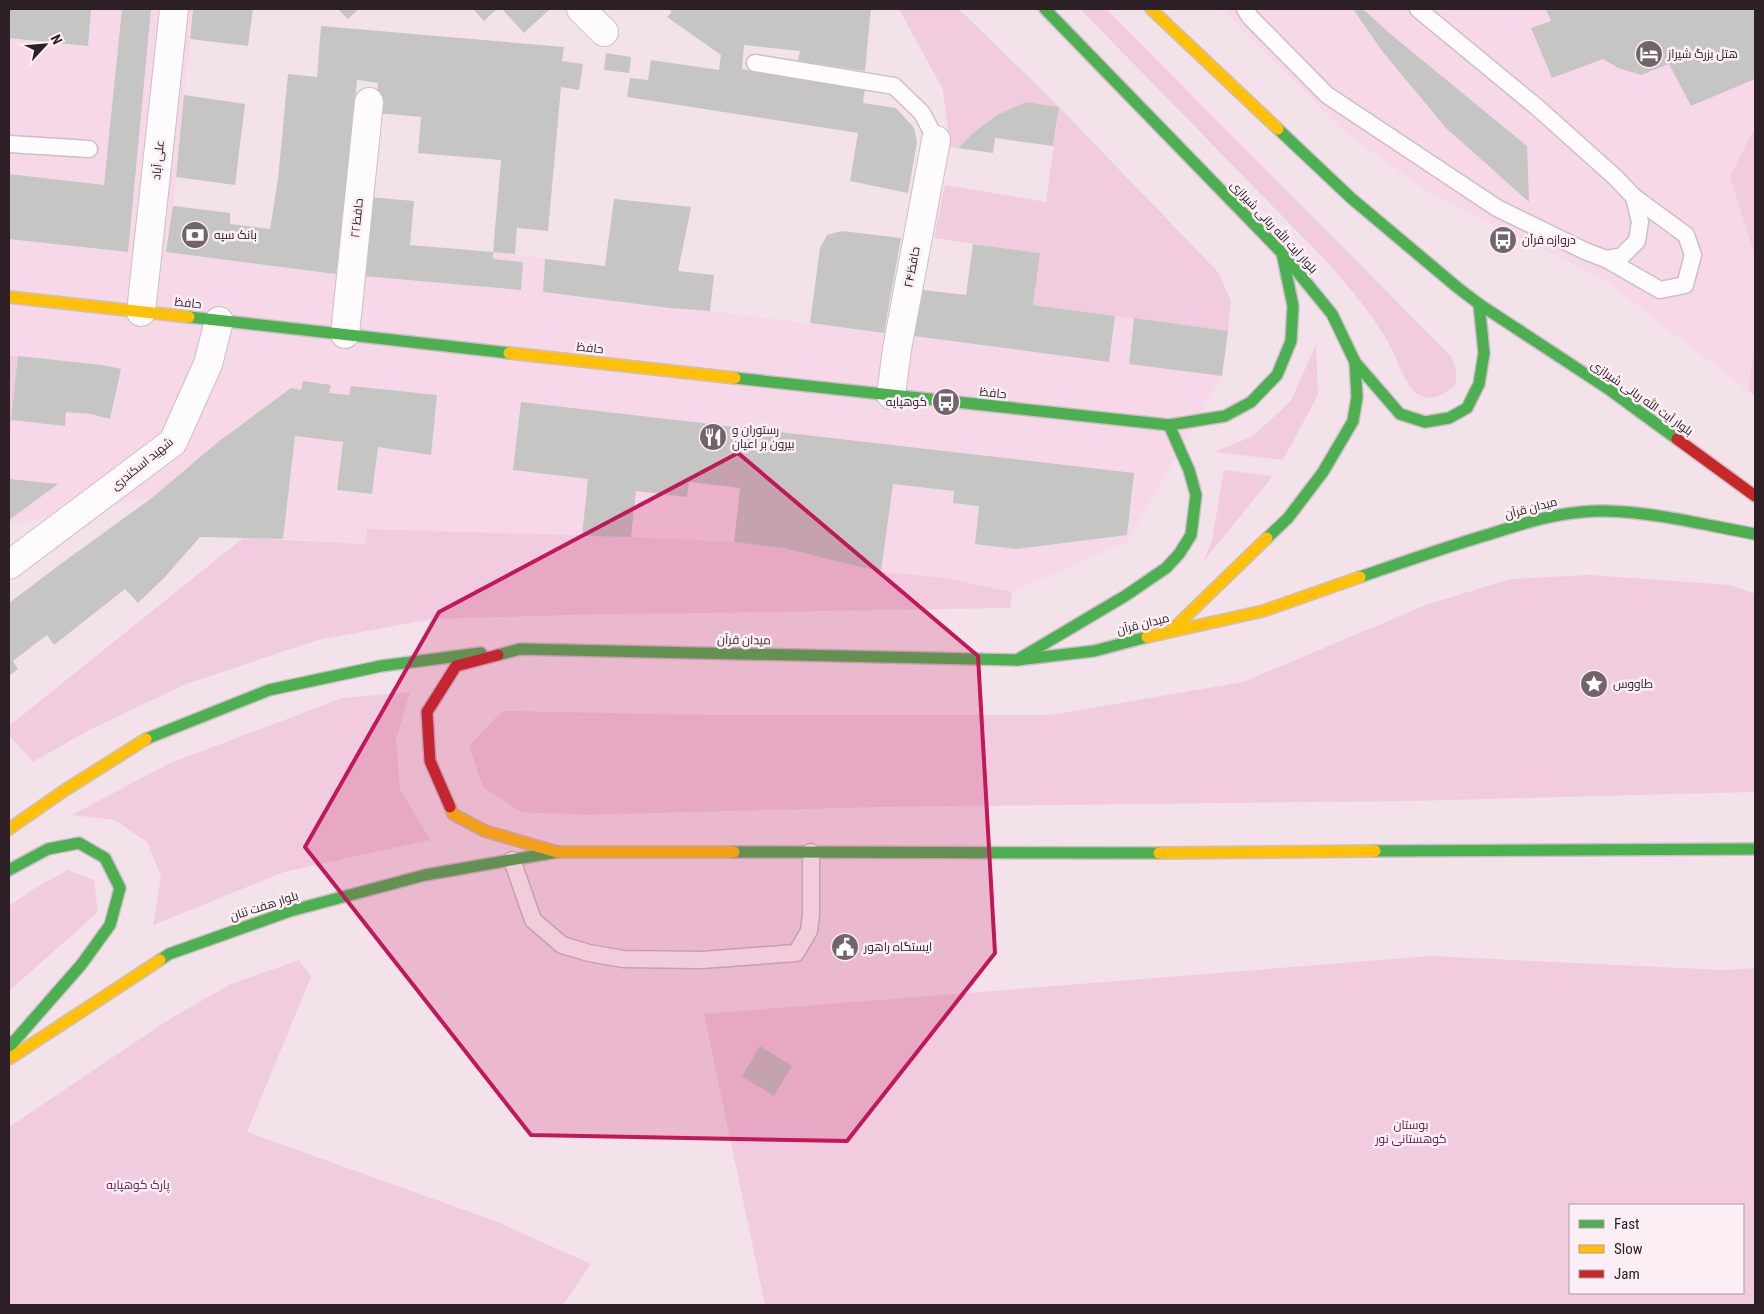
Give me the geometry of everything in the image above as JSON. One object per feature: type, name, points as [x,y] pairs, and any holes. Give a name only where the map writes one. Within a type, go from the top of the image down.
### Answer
[{"type":"main road","name":"بلوار آیت الله ربانی شیرازی","points":[[1045,9],[1282,253],[1332,314],[1355,362],[1357,397],[1353,420],[1323,472],[1288,518],[1170,631]]},
{"type":"main road","name":"بلوار آیت الله ربانی شیرازی","points":[[1151,9],[1350,198],[1479,304],[1610,390],[1755,496]]},
{"type":"main road","name":"حافظ","points":[[9,298],[1169,425],[1225,416],[1251,402],[1277,375],[1291,341],[1293,306],[1282,253]]},
{"type":"main road","points":[[1355,362],[1400,414],[1425,422],[1449,418],[1466,408],[1480,384],[1484,353],[1479,304]]},
{"type":"main road","points":[[1017,660],[1125,596],[1166,568],[1179,554],[1191,535],[1196,495],[1190,470],[1169,425]]},
{"type":"main road","name":"میدان قرآن","points":[[520,649],[1017,660],[1094,651],[1170,631],[1263,611],[1439,549],[1524,523],[1567,513],[1604,511],[1646,514],[1755,534]]},
{"type":"main road","points":[[9,829],[65,790],[150,736],[269,690],[381,666],[520,649]]},
{"type":"main road","points":[[520,649],[456,666],[427,712],[430,761],[453,814],[485,831],[557,852],[1122,853],[1755,849]]},
{"type":"main road","points":[[9,870],[48,850],[79,843],[105,858],[120,888],[110,925],[81,966],[9,1047]]},
{"type":"main road","name":"بلوار هفت تنان","points":[[9,1059],[169,954],[290,911],[424,875],[557,852]]},
{"type":"street","name":"علی آباد","points":[[141,312],[174,9]]},
{"type":"street","points":[[581,9],[604,32]]},
{"type":"street","name":"حافظ۲۲","points":[[345,334],[369,102]]},
{"type":"street","name":"حافظ۲۴","points":[[892,395],[897,349],[936,140]]},
{"type":"street","name":"شهید اسکندری","points":[[9,565],[173,442],[208,364],[219,321]]},
{"type":"lane","points":[[1245,9],[1250,17],[1327,95],[1498,208],[1606,259],[1660,290],[1685,285],[1693,255],[1686,235],[1634,197],[1616,178],[1538,108],[1418,9]]},
{"type":"lane","points":[[755,63],[894,86],[922,112],[936,140]]},
{"type":"lane","points":[[9,144],[89,149]]},
{"type":"lane","points":[[1606,259],[1622,256],[1637,242],[1640,222],[1634,197]]},
{"type":"lane","points":[[512,860],[533,920],[562,945],[623,960],[702,960],[796,953],[809,931],[811,915],[811,852]]},
{"type":"highlighted area","points":[[738,453],[978,656],[995,953],[847,1141],[531,1135],[305,847],[439,612]]},
{"type":"shaded area","points":[[9,9],[193,9],[173,205],[230,213],[230,224],[341,238],[369,197],[410,245],[493,252],[605,266],[614,199],[691,207],[671,308],[710,311],[884,333],[923,290],[1228,331],[1222,376],[1127,542],[1012,592],[945,578],[881,572],[783,548],[734,542],[367,529],[365,544],[283,539],[200,537],[153,497],[9,525],[9,441],[17,357],[9,356]]},
{"type":"shaded area","points":[[1221,9],[1755,9],[1755,127],[1730,176],[1755,257],[1755,340],[1748,391],[1600,277],[1433,195],[1345,133]]},
{"type":"green space","points":[[899,9],[959,9],[1059,107],[1026,102],[999,114],[974,132],[958,148],[950,147],[943,90]]},
{"type":"green space","points":[[1080,9],[1106,9],[1451,356],[1456,370],[1456,384],[1443,394],[1430,398],[1419,395],[1414,391],[1406,380],[1377,324],[1331,266]]},
{"type":"green space","points":[[1059,107],[1218,272],[1231,301],[1228,331],[1033,305],[1039,253],[934,238],[945,185],[1046,202]]},
{"type":"green space","points":[[1755,127],[1755,257],[1730,176]]},
{"type":"green space","points":[[1755,340],[1755,395],[1748,391]]},
{"type":"green space","points":[[1316,344],[1318,395],[1283,460],[1215,452],[1253,436],[1291,401]]},
{"type":"green space","points":[[9,356],[18,356],[9,441]]},
{"type":"green space","points":[[1224,470],[1273,476],[1203,562],[1212,541]]},
{"type":"green space","points":[[367,529],[734,542],[783,548],[881,572],[945,578],[1012,592],[1010,608],[432,619],[318,640],[186,684],[89,730],[33,762],[9,735],[9,726],[243,538],[365,544]]},
{"type":"green space","points":[[1590,575],[1730,585],[1755,594],[1755,792],[1412,801],[877,807],[583,815],[521,812],[483,787],[469,746],[502,711],[713,715],[1050,715],[1243,682],[1426,605],[1510,579]]},
{"type":"green space","points":[[410,692],[396,740],[400,789],[430,840],[284,872],[153,925],[161,876],[147,842],[115,820],[72,815],[168,764],[342,698]]},
{"type":"green space","points":[[68,870],[94,880],[98,912],[9,991],[9,906],[35,888]]},
{"type":"green space","name":"بوستان کوهستانی نور","points":[[1431,956],[1723,970],[1755,968],[1755,1305],[765,1305],[704,1014]]},
{"type":"green space","name":"پارک کوهپایه","points":[[299,960],[311,977],[247,1132],[495,1221],[591,1264],[563,1305],[9,1305],[9,1127],[173,1017],[231,984]]},
{"type":"building","points":[[9,9],[91,9],[88,46],[9,38]]},
{"type":"building","points":[[122,9],[151,9],[128,252],[9,239],[9,174],[104,185]]},
{"type":"building","points":[[193,9],[253,9],[248,46],[190,39]]},
{"type":"building","points":[[338,9],[359,9],[348,19]]},
{"type":"building","points":[[473,9],[497,9],[484,21]]},
{"type":"building","points":[[502,9],[550,9],[524,33]]},
{"type":"building","points":[[668,9],[871,9],[865,71],[798,61],[800,51],[744,45],[742,69],[865,89],[863,103],[896,108],[914,128],[917,142],[908,193],[850,181],[858,133],[627,97],[630,78],[648,80],[651,60],[719,70],[721,55],[667,17],[672,12]]},
{"type":"building","points":[[1353,9],[1363,9],[1388,32],[1527,146],[1529,202],[1446,128],[1382,51]]},
{"type":"building","name":"هتل بزرگ شیراز","points":[[1546,9],[1755,9],[1755,79],[1691,106],[1669,64],[1641,75],[1618,68],[1603,59],[1552,78],[1531,28],[1551,21]]},
{"type":"building","points":[[321,26],[564,47],[562,61],[583,64],[579,90],[561,87],[548,231],[517,228],[515,254],[493,252],[501,160],[418,153],[421,117],[376,113],[378,83],[357,80],[353,133],[336,274],[166,252],[173,206],[230,213],[230,224],[270,229],[278,179],[288,74],[317,77]]},
{"type":"building","points":[[606,53],[631,57],[629,73],[604,70]]},
{"type":"building","points":[[184,95],[245,104],[235,185],[176,177]]},
{"type":"building","points":[[1026,102],[1059,107],[1053,146],[995,138],[993,153],[958,148],[974,132],[999,114]]},
{"type":"building","points":[[369,197],[414,201],[410,245],[493,252],[493,259],[523,262],[521,290],[363,276]]},
{"type":"building","points":[[614,199],[691,207],[678,271],[714,275],[710,311],[670,308],[543,292],[545,259],[605,266]]},
{"type":"building","points":[[842,231],[901,238],[884,333],[810,323],[820,248],[827,235]]},
{"type":"building","points":[[973,244],[1040,253],[1033,305],[1115,316],[1109,362],[914,336],[923,290],[966,295]]},
{"type":"building","points":[[1134,318],[1228,331],[1222,376],[1129,364]]},
{"type":"building","points":[[18,356],[102,365],[121,369],[110,419],[91,414],[66,412],[65,426],[11,420]]},
{"type":"building","points":[[303,381],[331,385],[329,393],[349,395],[351,386],[437,395],[431,455],[378,447],[372,494],[337,490],[343,442],[295,436],[283,539],[200,537],[164,578],[138,603],[125,589],[54,645],[47,635],[13,661],[18,669],[9,676],[9,603],[153,497],[218,442],[291,388],[301,390]]},
{"type":"building","points":[[521,402],[1134,473],[1127,535],[1016,549],[975,544],[979,506],[953,503],[954,491],[893,484],[881,572],[783,548],[734,542],[740,488],[689,482],[687,497],[636,491],[631,537],[582,536],[588,479],[513,470]]},
{"type":"building","points":[[9,479],[58,484],[9,520]]},
{"type":"building","points":[[760,1046],[792,1066],[774,1096],[742,1076]]},
{"type":"traffic: fast","points":[[1045,9],[1282,253],[1332,314],[1355,362],[1357,397],[1353,421],[1323,472],[1288,518],[1267,538]]},
{"type":"traffic: fast","points":[[1278,129],[1351,198],[1458,288],[1479,304],[1610,390],[1677,439]]},
{"type":"traffic: fast","points":[[735,378],[1169,425],[1225,416],[1251,402],[1277,375],[1291,341],[1293,306],[1282,253]]},
{"type":"traffic: fast","points":[[1355,362],[1400,414],[1425,422],[1449,418],[1467,408],[1479,384],[1484,353],[1479,304]]},
{"type":"traffic: fast","points":[[189,317],[509,353]]},
{"type":"traffic: fast","points":[[1017,660],[1125,596],[1166,568],[1179,554],[1191,535],[1196,495],[1189,470],[1169,425]]},
{"type":"traffic: fast","points":[[1360,577],[1518,525],[1575,512],[1605,511],[1642,514],[1755,534]]},
{"type":"traffic: fast","points":[[498,655],[520,649],[1017,660],[1094,651],[1147,637]]},
{"type":"traffic: fast","points":[[146,739],[269,690],[381,666],[481,653]]},
{"type":"traffic: fast","points":[[9,870],[48,849],[79,843],[105,858],[120,888],[110,925],[81,965],[10,1046]]},
{"type":"traffic: fast","points":[[1375,851],[1755,849]]},
{"type":"traffic: fast","points":[[160,960],[169,954],[290,911],[425,875],[557,852]]},
{"type":"traffic: fast","points":[[734,852],[1159,853]]},
{"type":"traffic: slow","points":[[1151,9],[1278,129]]},
{"type":"traffic: slow","points":[[9,297],[189,317]]},
{"type":"traffic: slow","points":[[509,353],[735,378]]},
{"type":"traffic: slow","points":[[1171,631],[1267,538]]},
{"type":"traffic: slow","points":[[1147,637],[1263,611],[1360,577]]},
{"type":"traffic: slow","points":[[9,829],[65,790],[146,739]]},
{"type":"traffic: slow","points":[[450,807],[453,814],[485,831],[557,852],[734,852]]},
{"type":"traffic: slow","points":[[1159,853],[1375,851]]},
{"type":"traffic: slow","points":[[9,1059],[160,960]]},
{"type":"traffic: jam","points":[[1677,439],[1755,496]]},
{"type":"traffic: jam","points":[[450,807],[430,761],[427,712],[456,666],[498,655]]},
{"type":"place","name":"هتل بزرگ شیراز","points":[[1649,54]]},
{"type":"place","name":"بانک سپه","points":[[195,235]]},
{"type":"place","name":"دروازه قرآن","points":[[1503,240]]},
{"type":"place","name":"کوهپایه","points":[[946,402]]},
{"type":"place","name":"رستوران و بیرون بر اعيان","points":[[713,437]]},
{"type":"place","name":"طاووس","points":[[1594,684]]},
{"type":"place","name":"ایستگاه راهور","points":[[845,947]]}]
